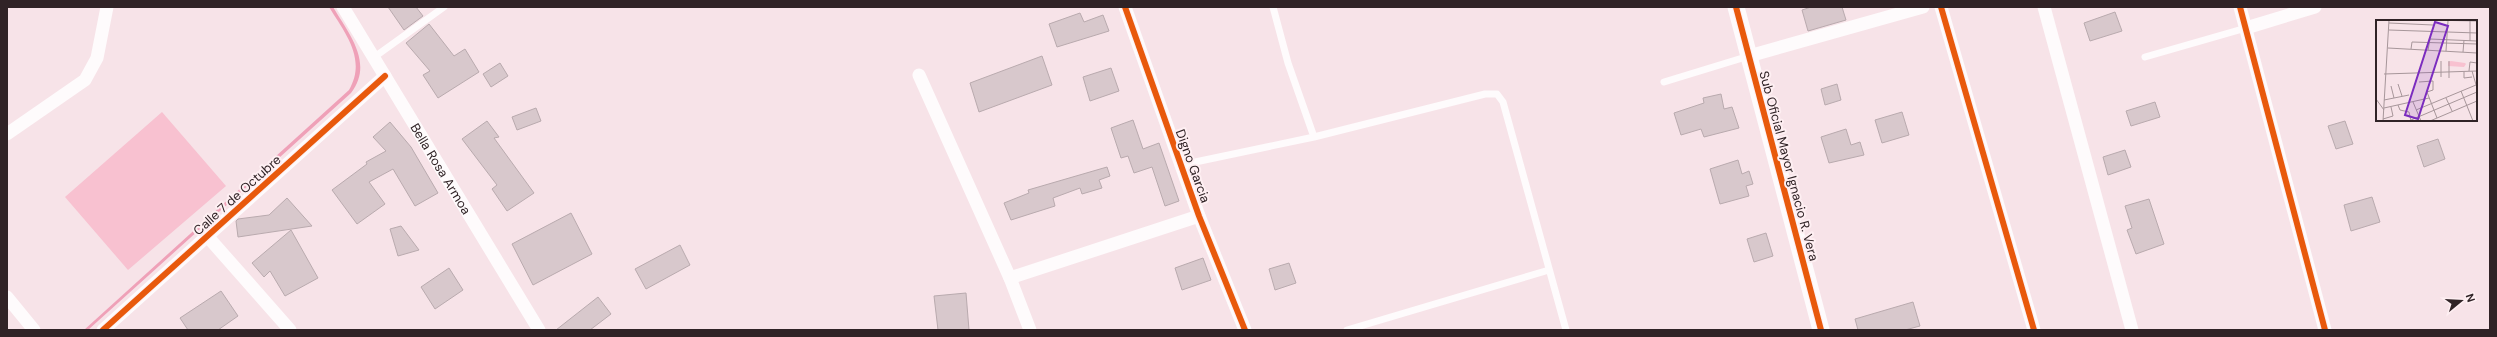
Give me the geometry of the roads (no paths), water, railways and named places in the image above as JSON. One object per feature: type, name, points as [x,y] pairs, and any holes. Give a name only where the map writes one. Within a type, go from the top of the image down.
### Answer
[{"type":"street","points":[[7,134],[85,80],[96,58],[107,7]]},
{"type":"street","name":"Bella Rosa Armoa","points":[[343,7],[539,330]]},
{"type":"street","name":"Digno Garcia","points":[[1125,7],[1199,216],[1245,330]]},
{"type":"street","name":"Sub Oficial Mayor Ignacio R. Vera","points":[[1736,7],[1821,330]]},
{"type":"street","points":[[1749,56],[1923,7]]},
{"type":"street","points":[[1941,7],[2034,330]]},
{"type":"street","points":[[2044,7],[2132,330]]},
{"type":"street","points":[[2240,7],[2325,330]]},
{"type":"street","points":[[2246,28],[2315,7]]},
{"type":"street","points":[[920,75],[1010,278],[1030,330]]},
{"type":"street","name":"Calle 7 de Octubre","points":[[103,330],[208,237],[384,76]]},
{"type":"street","points":[[1010,278],[1199,216]]},
{"type":"street","points":[[208,237],[290,330]]},
{"type":"street","points":[[7,297],[34,330]]},
{"type":"lane","points":[[374,58],[444,7]]},
{"type":"lane","points":[[1273,7],[1288,63],[1314,137]]},
{"type":"lane","points":[[2145,57],[2246,28]]},
{"type":"lane","points":[[1664,82],[1749,56]]},
{"type":"lane","points":[[1181,165],[1314,137],[1485,94],[1497,94],[1504,102],[1566,330]]},
{"type":"lane","points":[[1347,330],[1549,270]]}]
